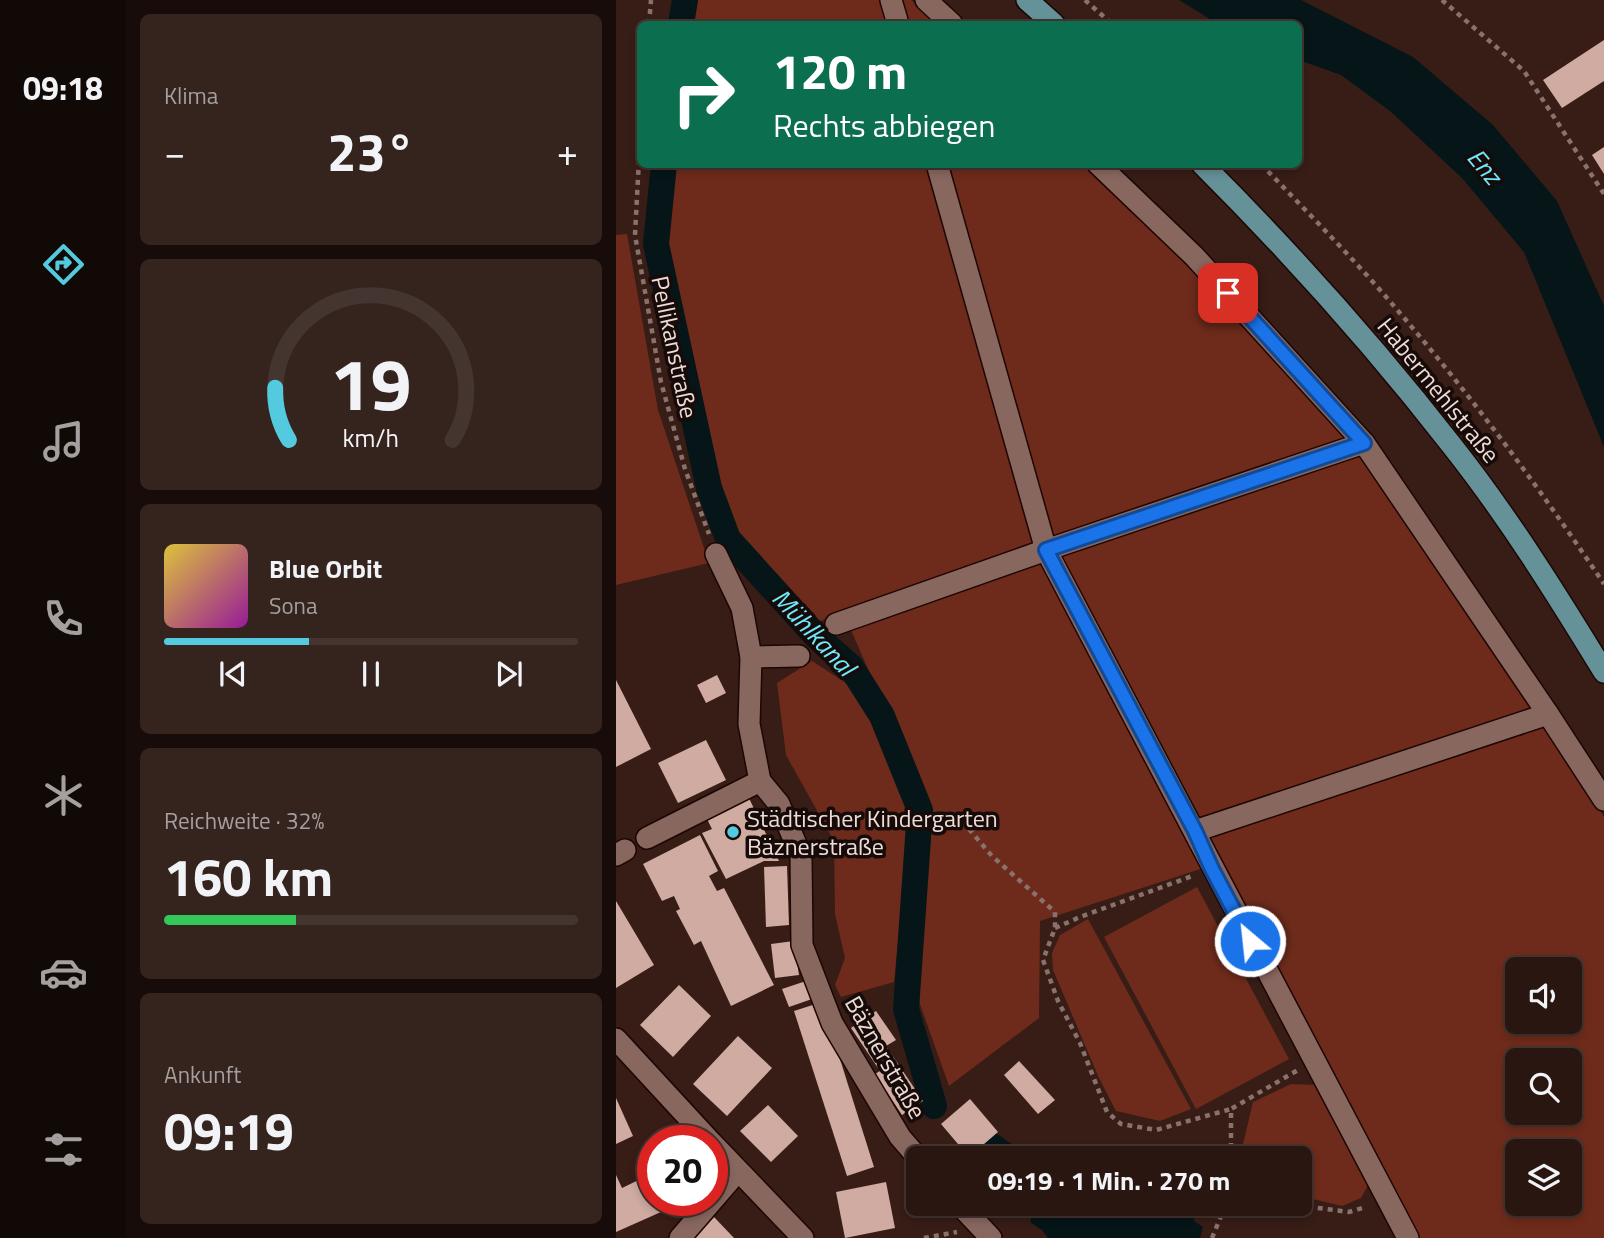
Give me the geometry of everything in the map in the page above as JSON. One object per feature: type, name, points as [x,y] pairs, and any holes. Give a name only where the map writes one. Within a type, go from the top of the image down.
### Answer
[{"type":"main road","points":[[1027,0],[1051,21]]},
{"type":"main road","name":"Habermehlstraße","points":[[1206,168],[1357,330],[1454,448],[1548,581],[1604,672]]},
{"type":"street","points":[[891,0],[897,21]]},
{"type":"street","points":[[926,0],[948,21]]},
{"type":"street","points":[[938,168],[1046,550],[1408,1238]]},
{"type":"street","points":[[1102,168],[1194,256],[1364,443],[1604,800]]},
{"type":"street","points":[[836,624],[1364,443]]},
{"type":"street","name":"Bäznerstraße","points":[[716,554],[742,608],[751,657],[749,724],[760,781],[800,835],[802,945],[832,1023],[908,1146]]},
{"type":"street","points":[[751,657],[799,656]]},
{"type":"street","points":[[1195,831],[1548,714]]},
{"type":"street","points":[[646,838],[760,781]]},
{"type":"street","points":[[616,1039],[695,1125]]},
{"type":"street","points":[[728,1160],[803,1238]]},
{"type":"street","points":[[680,1238],[738,1171]]},
{"type":"street","points":[[970,1216],[991,1238]]},
{"type":"path","points":[[649,21],[651,0]]},
{"type":"path","points":[[1085,0],[1109,21]]},
{"type":"path","points":[[1442,0],[1524,71],[1604,194]]},
{"type":"path","name":"Pellikanstraße","points":[[639,168],[635,236],[661,382],[685,469],[716,554]]},
{"type":"path","points":[[1265,168],[1346,253],[1454,378],[1505,444],[1604,584]]},
{"type":"path","points":[[968,829],[992,856],[1055,912],[1055,928],[1043,961],[1107,1112],[1121,1124],[1156,1130],[1231,1109],[1314,1061]]},
{"type":"path","points":[[1055,928],[1212,869]]},
{"type":"path","points":[[1231,1109],[1231,1146]]},
{"type":"path","points":[[1312,1207],[1349,1212],[1387,1200]]},
{"type":"path","points":[[1212,1238],[1221,1216]]},
{"type":"shaded area","points":[[690,0],[911,0],[934,21],[686,21]]},
{"type":"shaded area","points":[[670,168],[1091,168],[1191,262],[1314,394],[1480,624],[1604,817],[1604,1238],[1417,1238],[1216,864],[1040,921],[1039,1018],[949,1086],[916,993],[930,810],[843,612],[820,621],[731,533],[661,246]]},
{"type":"shaded area","points":[[627,234],[658,410],[709,563],[616,585],[616,235]]},
{"type":"shaded area","points":[[812,661],[858,691],[911,811],[894,982],[841,997],[835,985],[845,958],[835,914],[834,841],[786,755],[777,683]]},
{"type":"shaded area","points":[[1197,887],[1289,1059],[1196,1109],[1104,937]]},
{"type":"shaded area","points":[[1088,919],[1191,1109],[1160,1121],[1116,1111],[1053,970],[1052,953],[1060,935]]},
{"type":"shaded area","points":[[1291,1084],[1317,1085],[1369,1183],[1361,1198],[1342,1206],[1312,1199],[1312,1146],[1243,1146],[1253,1102]]},
{"type":"water","name":"Enz","points":[[1179,0],[1301,0],[1413,57],[1493,125],[1557,201],[1604,306],[1604,447],[1524,252],[1462,178],[1390,111],[1341,75],[1302,61],[1302,21],[1213,21]]},
{"type":"water","points":[[1030,1216],[1194,1216],[1194,1221],[1203,1227],[1200,1238],[1048,1238],[1031,1223]]},
{"type":"building","points":[[1604,40],[1604,81],[1562,108],[1543,80]]},
{"type":"building","points":[[1604,147],[1604,174],[1592,155]]},
{"type":"building","points":[[717,675],[726,693],[706,703],[697,685]]},
{"type":"building","points":[[616,680],[651,749],[616,767]]},
{"type":"building","points":[[706,740],[726,780],[678,803],[658,763]]},
{"type":"building","points":[[747,794],[779,861],[764,861],[726,879],[702,833],[712,829],[705,815]]},
{"type":"building","points":[[700,835],[718,871],[709,876],[717,891],[724,888],[774,985],[731,1006],[701,941],[694,945],[676,911],[680,909],[674,896],[662,901],[643,864]]},
{"type":"building","points":[[787,866],[789,925],[766,927],[764,867]]},
{"type":"building","points":[[616,901],[654,965],[616,988]]},
{"type":"building","points":[[794,941],[799,975],[775,978],[771,944]]},
{"type":"building","points":[[806,981],[812,999],[789,1007],[782,989]]},
{"type":"building","points":[[679,985],[711,1016],[673,1057],[640,1025]]},
{"type":"building","points":[[822,1002],[874,1167],[847,1176],[794,1011]]},
{"type":"building","points":[[876,1011],[896,1040],[886,1046],[923,1101],[902,1115],[875,1074],[880,1071],[851,1028]]},
{"type":"building","points":[[738,1036],[772,1068],[727,1116],[693,1084]]},
{"type":"building","points":[[1019,1061],[1055,1100],[1038,1114],[1004,1075]]},
{"type":"building","points":[[616,1098],[633,1136],[616,1144]]},
{"type":"building","points":[[970,1099],[998,1132],[982,1146],[960,1146],[941,1124]]},
{"type":"building","points":[[768,1105],[798,1136],[771,1162],[740,1131]]},
{"type":"building","points":[[616,1175],[622,1188],[637,1181],[637,1216],[652,1216],[616,1232]]},
{"type":"building","points":[[886,1182],[895,1228],[845,1238],[836,1192]]},
{"type":"building","points":[[714,1217],[734,1238],[695,1238]]},
{"type":"waterway","name":"Mühlkanal","points":[[682,21],[685,0]]},
{"type":"waterway","name":"Mühlkanal","points":[[664,168],[656,244],[709,488],[728,539],[816,636],[851,667],[882,716],[920,810],[906,1009],[934,1106]]},
{"type":"place","name":"Städtischer Kindergarten Bäznerstraße","points":[[733,832]]},
{"type":"route","points":[[1228,293],[1364,443],[1046,550],[1195,831],[1250,941]]}]
